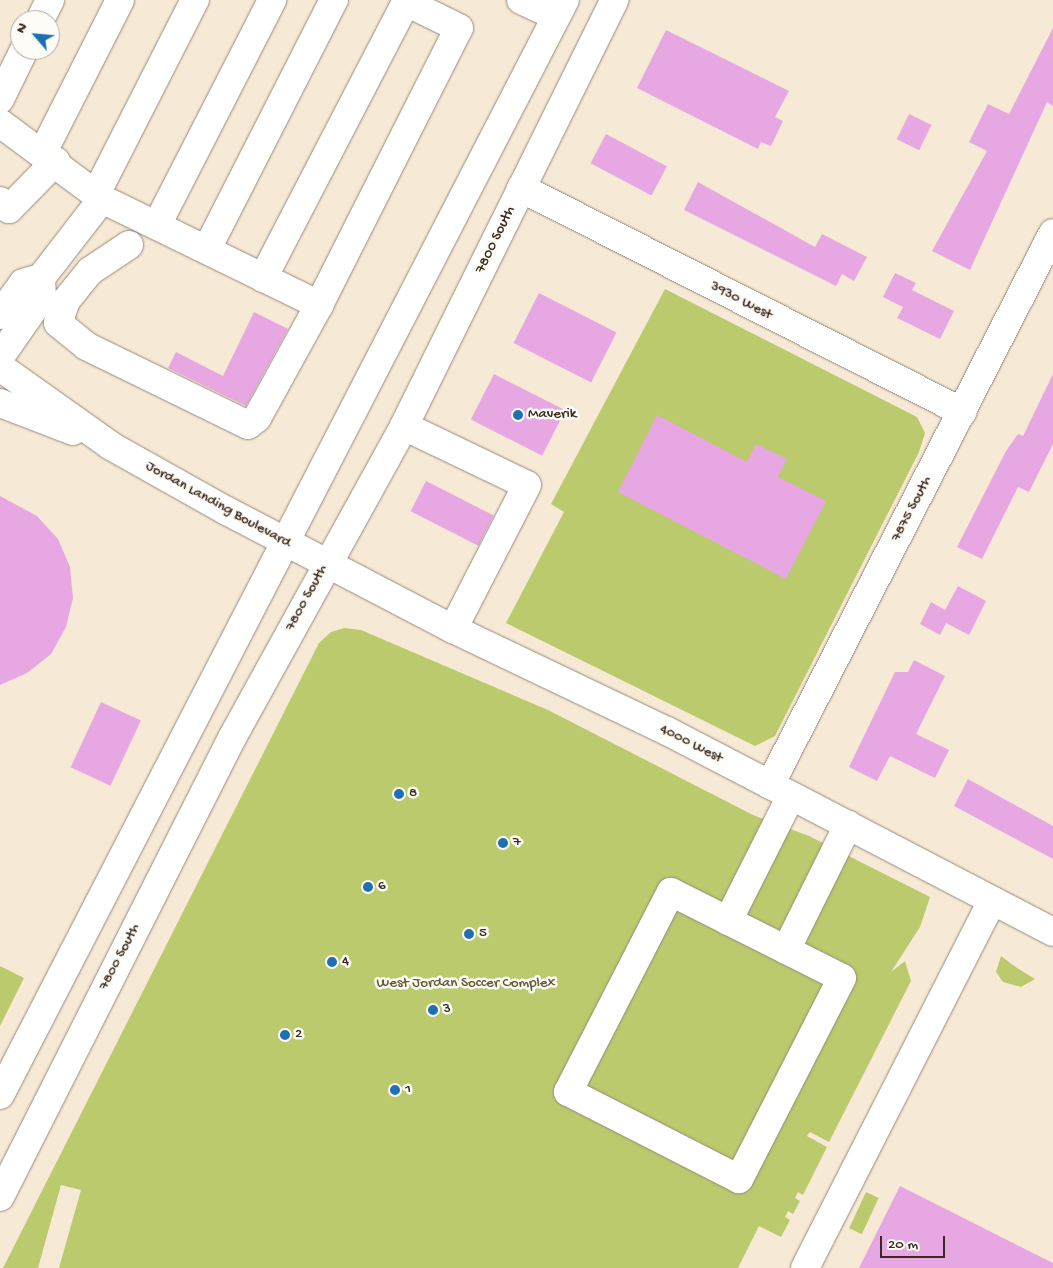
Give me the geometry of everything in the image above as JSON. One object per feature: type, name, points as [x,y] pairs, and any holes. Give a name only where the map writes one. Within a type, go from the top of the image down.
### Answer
[{"type":"main road","points":[[0,201],[9,209],[50,156],[120,0]]},
{"type":"main road","points":[[0,315],[23,283],[40,278],[99,196],[195,0]]},
{"type":"main road","points":[[157,225],[272,0]]},
{"type":"main road","points":[[207,250],[334,0]]},
{"type":"main road","points":[[0,1095],[560,8],[520,0]]},
{"type":"main road","name":"7800 South","points":[[0,1197],[325,563],[404,426],[615,0]]},
{"type":"main road","points":[[129,245],[90,271],[66,301],[58,323],[86,346],[248,426],[257,418],[319,305],[459,28],[407,1],[263,278]]},
{"type":"main road","points":[[0,99],[19,60]]},
{"type":"main road","points":[[0,122],[50,156],[99,196],[319,305]]},
{"type":"main road","name":"3930 West","points":[[521,188],[962,412]]},
{"type":"main road","name":"7875 South","points":[[728,920],[781,790],[962,412],[1053,233]]},
{"type":"main road","points":[[0,357],[42,297],[40,278]]},
{"type":"main road","name":"Jordan Landing Boulevard","points":[[0,367],[111,446],[325,563]]},
{"type":"main road","name":"Jordan Landing Boulevard","points":[[0,403],[111,446]]},
{"type":"main road","points":[[404,426],[527,485],[453,629]]},
{"type":"main road","name":"4000 West","points":[[325,563],[453,629],[781,790],[1053,932]]},
{"type":"main road","points":[[786,950],[848,825]]},
{"type":"main road","points":[[671,892],[786,950],[842,978],[739,1179],[568,1092],[671,892]]},
{"type":"main road","points":[[805,1268],[992,901]]},
{"type":"green space","points":[[665,289],[917,417],[925,433],[919,452],[775,736],[755,746],[506,623],[564,512],[551,504]]},
{"type":"green space","name":"West Jordan Soccer Complex","points":[[344,628],[361,630],[548,710],[753,815],[809,836],[930,897],[920,927],[891,972],[905,961],[911,981],[829,1142],[810,1132],[807,1136],[827,1147],[803,1195],[798,1192],[795,1198],[800,1201],[793,1214],[788,1211],[785,1217],[790,1220],[781,1237],[759,1226],[738,1268],[59,1268],[81,1190],[61,1185],[38,1268],[3,1268],[319,643],[331,632]]},
{"type":"green space","points":[[1001,956],[1035,979],[1021,987],[1003,982],[996,972]]},
{"type":"green space","points":[[0,966],[24,978],[0,1026]]},
{"type":"green space","points":[[866,1192],[879,1198],[862,1234],[849,1228]]},
{"type":"building","points":[[1053,28],[1053,106],[1047,102],[970,270],[932,251],[987,151],[969,142],[988,104],[1009,114]]},
{"type":"building","points":[[666,30],[789,91],[775,117],[783,121],[771,146],[761,142],[758,149],[637,88]]},
{"type":"building","points":[[909,114],[931,125],[919,150],[897,139]]},
{"type":"building","points":[[606,134],[667,166],[651,196],[591,163]]},
{"type":"building","points":[[698,182],[815,247],[822,234],[867,257],[854,281],[842,274],[836,286],[684,210]]},
{"type":"building","points":[[895,273],[916,283],[912,290],[954,311],[940,339],[897,318],[903,307],[883,297]]},
{"type":"building","points":[[539,293],[617,332],[591,382],[514,343]]},
{"type":"building","points":[[254,312],[288,329],[246,406],[168,368],[176,352],[223,376]]},
{"type":"building","name":"Maverik","points":[[494,374],[565,410],[542,456],[471,419]]},
{"type":"building","points":[[1053,374],[1053,444],[1029,492],[1018,487],[982,559],[957,547],[1006,451],[1018,434],[1023,436]]},
{"type":"building","points":[[657,415],[747,462],[756,444],[787,459],[778,477],[826,501],[786,579],[618,492]]},
{"type":"building","points":[[426,481],[494,516],[478,546],[411,511]]},
{"type":"building","points":[[0,496],[37,516],[58,539],[70,567],[73,598],[66,627],[51,654],[27,673],[0,685]]},
{"type":"building","points":[[958,586],[986,601],[969,635],[946,623],[940,635],[920,624],[931,602],[945,610]]},
{"type":"building","points":[[914,660],[945,676],[916,734],[949,750],[935,778],[890,756],[877,781],[849,767],[895,672],[908,672]]},
{"type":"building","points":[[101,702],[141,721],[110,786],[71,767]]},
{"type":"building","points":[[968,779],[1053,826],[1053,859],[954,806]]},
{"type":"building","points":[[900,1186],[1053,1263],[1053,1268],[859,1268]]},
{"type":"place","name":"Maverik","points":[[518,415]]},
{"type":"place","name":"8","points":[[399,794]]},
{"type":"place","name":"7","points":[[503,843]]},
{"type":"place","name":"6","points":[[368,887]]},
{"type":"place","name":"5","points":[[469,934]]},
{"type":"place","name":"4","points":[[332,962]]},
{"type":"place","name":"3","points":[[433,1010]]},
{"type":"place","name":"2","points":[[285,1035]]},
{"type":"place","name":"1","points":[[395,1090]]}]
